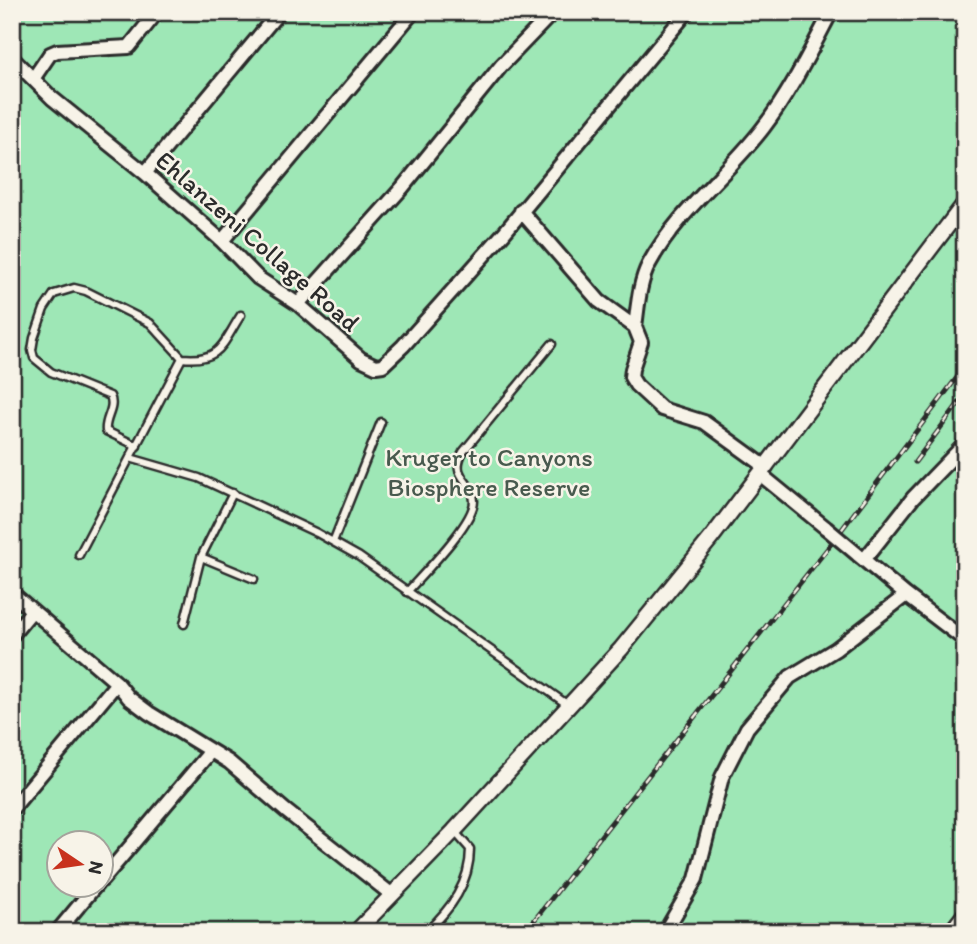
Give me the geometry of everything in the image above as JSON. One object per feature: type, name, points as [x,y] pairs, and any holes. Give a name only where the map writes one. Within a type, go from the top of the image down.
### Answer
[{"type":"street","points":[[33,79],[50,54],[57,51],[129,47],[157,12]]},
{"type":"street","points":[[145,173],[279,12]]},
{"type":"street","points":[[222,240],[413,12]]},
{"type":"street","points":[[298,304],[402,188],[501,66],[553,12]]},
{"type":"street","name":"Ehlanzeni Collage Road","points":[[12,58],[52,98],[222,240],[258,278],[298,304],[369,365],[383,365],[403,346],[521,211],[687,12]]},
{"type":"street","points":[[635,327],[643,281],[649,265],[667,236],[763,128],[796,78],[831,12]]},
{"type":"street","points":[[364,929],[391,894],[454,831],[629,638],[763,470],[965,203]]},
{"type":"street","points":[[521,211],[599,300],[635,327],[641,342],[631,377],[636,385],[662,409],[696,418],[763,470],[826,528],[906,595],[965,639]]},
{"type":"street","points":[[860,557],[965,444]]},
{"type":"street","points":[[12,593],[117,683],[129,698],[229,762],[391,894]]},
{"type":"street","points":[[665,932],[696,879],[722,777],[747,728],[790,677],[836,649],[906,595]]},
{"type":"street","points":[[12,635],[32,611]]},
{"type":"street","points":[[12,809],[117,683]]},
{"type":"street","points":[[116,863],[211,751]]},
{"type":"street","points":[[57,932],[85,898]]},
{"type":"street","points":[[951,932],[965,914]]},
{"type":"lane","points":[[137,446],[106,431],[105,424],[112,404],[110,396],[51,372],[34,358],[34,338],[44,309],[54,294],[74,288],[86,291],[150,323],[182,358],[203,359],[212,356],[242,315]]},
{"type":"lane","points":[[407,592],[463,527],[472,510],[472,493],[457,465],[463,452],[552,344]]},
{"type":"lane","points":[[79,555],[182,358]]},
{"type":"lane","points":[[333,542],[381,422]]},
{"type":"lane","points":[[131,458],[199,478],[358,556],[569,706]]},
{"type":"lane","points":[[184,624],[201,557],[233,493]]},
{"type":"lane","points":[[201,557],[254,579]]},
{"type":"lane","points":[[426,932],[454,902],[465,883],[470,865],[470,849],[454,831]]},
{"type":"green space","name":"Kruger to Canyons Biosphere Reserve","points":[[12,12],[965,12],[965,932],[12,932]]},
{"type":"railway","points":[[525,932],[827,549],[965,367]]},
{"type":"railway","points":[[915,462],[965,395]]}]
